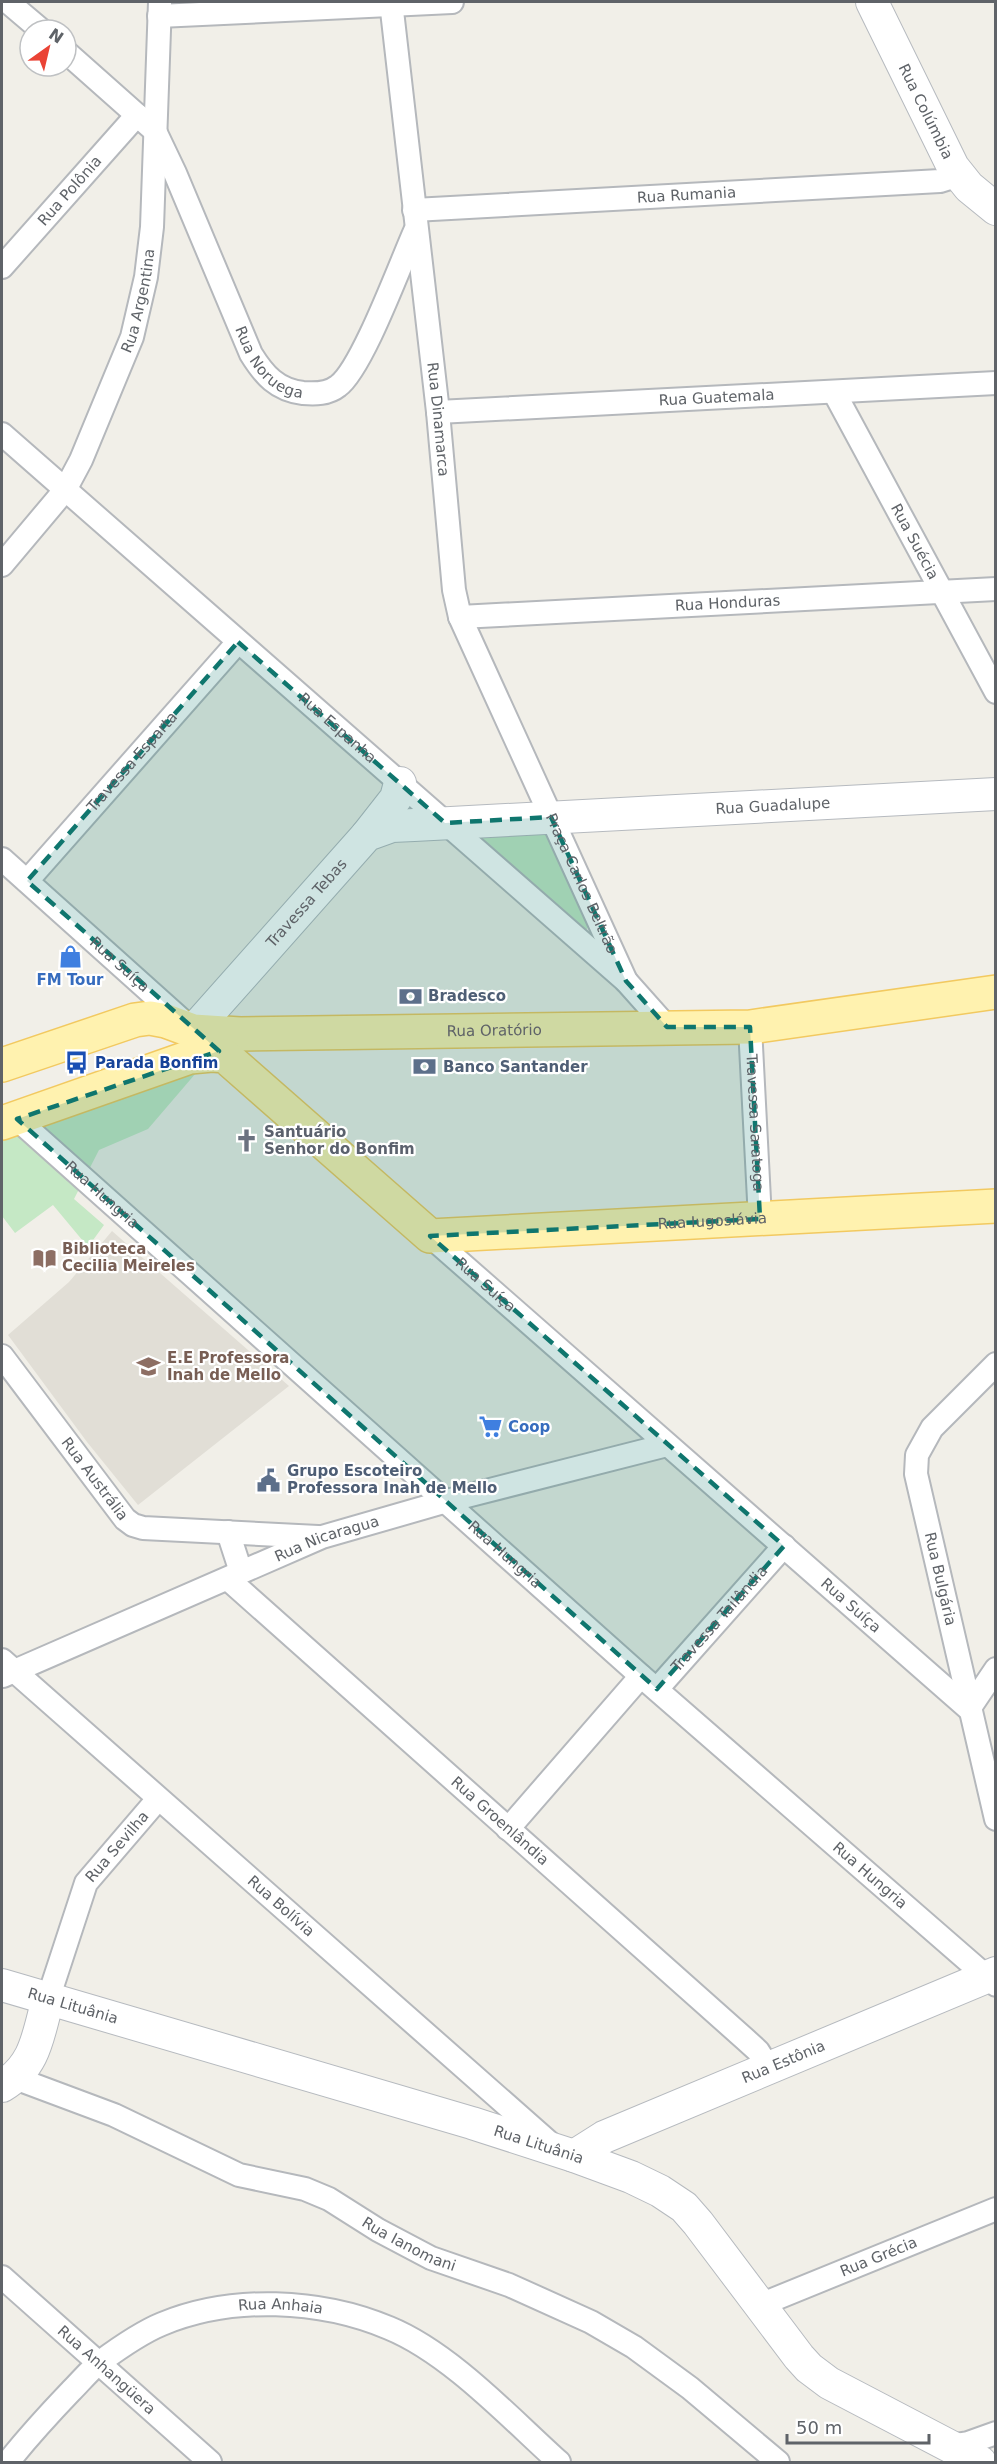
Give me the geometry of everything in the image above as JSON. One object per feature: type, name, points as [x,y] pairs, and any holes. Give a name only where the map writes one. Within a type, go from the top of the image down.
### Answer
[{"type":"main road","name":"Rua Oratório","points":[[2,1065],[135,1020],[150,1018],[193,1031],[240,1034],[750,1027],[996,992]]},
{"type":"main road","points":[[9,1121],[190,1057],[225,1056]]},
{"type":"main road","name":"Rua Suíça","points":[[225,1056],[430,1236]]},
{"type":"main road","name":"Rua Iugoslávia","points":[[430,1236],[996,1206]]},
{"type":"street","points":[[8,2],[26,18]]},
{"type":"street","points":[[160,9],[452,2]]},
{"type":"street","name":"Rua Colúmbia","points":[[872,2],[959,175],[996,210]]},
{"type":"street","name":"Rua Dinamarca","points":[[391,3],[438,412],[454,590],[460,617],[551,818]]},
{"type":"street","name":"Rua Argentina","points":[[2,565],[65,490],[81,460],[125,356],[134,328],[146,277],[152,227],[160,9]]},
{"type":"street","points":[[78,63],[155,131]]},
{"type":"street","name":"Rua Polônia","points":[[2,267],[137,115]]},
{"type":"street","name":"Rua Noruega","points":[[155,131],[176,173],[251,354],[269,379],[293,392],[314,394],[338,387],[345,380],[361,353],[415,220]]},
{"type":"street","name":"Rua Rumania","points":[[415,220],[940,181],[959,175]]},
{"type":"street","name":"Rua Guatemala","points":[[438,412],[996,383]]},
{"type":"street","name":"Rua Suécia","points":[[834,392],[996,692]]},
{"type":"street","name":"Rua Espanha","points":[[2,434],[626,981],[667,1027]]},
{"type":"street","name":"Rua Honduras","points":[[460,617],[941,590],[996,589]]},
{"type":"street","name":"Travessa Esparta","points":[[27,882],[238,642]]},
{"type":"street","name":"Travessa Tebas","points":[[193,1031],[367,835],[396,798],[399,783]]},
{"type":"street","name":"Rua Guadalupe","points":[[551,818],[996,794]]},
{"type":"street","name":"Praça Carlos Beltrão","points":[[445,823],[551,818],[626,981]]},
{"type":"street","points":[[367,835],[392,826],[445,823]]},
{"type":"street","name":"Rua Suíça","points":[[2,859],[193,1031],[225,1056]]},
{"type":"street","points":[[575,937],[586,937],[601,926]]},
{"type":"street","name":"Travessa Saratoga","points":[[750,1027],[760,1219]]},
{"type":"street","name":"Rua Hungria","points":[[9,1121],[447,1501],[649,1683],[992,1978]]},
{"type":"street","name":"Rua Suíça","points":[[430,1236],[969,1709]]},
{"type":"street","name":"Rua Austrália","points":[[2,1356],[125,1519],[133,1525],[143,1528],[322,1537]]},
{"type":"street","name":"Rua Bulgária","points":[[996,1364],[932,1428],[917,1455],[916,1474],[996,1819]]},
{"type":"street","name":"Rua Nicaragua","points":[[6,1669],[235,1576],[322,1537],[447,1501],[668,1445]]},
{"type":"street","points":[[228,1532],[235,1576]]},
{"type":"street","name":"Travessa Tailândia","points":[[508,1829],[784,1546]]},
{"type":"street","name":"Rua Groenlândia","points":[[235,1576],[508,1829],[758,2051],[768,2067]]},
{"type":"street","name":"Rua Bolívia","points":[[6,1669],[567,2155]]},
{"type":"street","points":[[969,1709],[996,1669]]},
{"type":"street","name":"Rua Sevilha","points":[[48,2000],[86,1883],[158,1799]]},
{"type":"street","name":"Rua Estônia","points":[[567,2155],[768,2067],[992,1978]]},
{"type":"street","name":"Rua Lituânia","points":[[2,1985],[472,2123],[631,2177],[660,2191],[684,2207],[709,2236],[809,2368],[829,2383],[980,2463]]},
{"type":"street","points":[[8,2082],[29,2061],[33,2053],[48,2000]]},
{"type":"street","name":"Rua Ianomani","points":[[8,2082],[75,2099],[114,2115],[239,2175],[305,2189],[329,2199],[378,2230],[431,2258],[509,2285],[591,2322],[634,2347],[690,2388],[778,2463]]},
{"type":"street","name":"Rua Grécia","points":[[760,2305],[996,2209]]},
{"type":"street","name":"Rua Anhangüera","points":[[2,2277],[210,2463]]},
{"type":"street","name":"Rua Anhaia","points":[[8,2463],[33,2430],[98,2363],[136,2338],[162,2324],[192,2314],[263,2304],[310,2307],[353,2316],[390,2328],[426,2349],[458,2372],[560,2463]]},
{"type":"street","points":[[949,2446],[968,2443],[996,2433]]},
{"type":"highlighted area","points":[[238,642],[445,823],[551,817],[626,981],[667,1027],[750,1027],[760,1219],[430,1236],[784,1546],[657,1689],[17,1119],[219,1051],[27,881]]},
{"type":"shaded area","name":"E.E Professora Inah de Mello","points":[[112,1231],[289,1386],[138,1505],[87,1442],[8,1335],[69,1282]]},
{"type":"green space","points":[[545,833],[588,926],[587,929],[584,930],[483,842],[482,838]]},
{"type":"green space","points":[[202,1066],[148,1129],[99,1150],[74,1199],[104,1225],[88,1247],[53,1205],[15,1233],[2,1216],[2,1134]]},
{"type":"place","name":"FM Tour","points":[[70,956]]},
{"type":"place","name":"Bradesco","points":[[410,996]]},
{"type":"place","name":"Parada Bonfim","points":[[77,1063]]},
{"type":"place","name":"Banco Santander","points":[[425,1067]]},
{"type":"place","name":"Santuário Senhor do Bonfim","points":[[246,1141]]},
{"type":"place","name":"Biblioteca Cecilia Meireles","points":[[44,1258]]},
{"type":"place","name":"E.E Professora Inah de Mello","points":[[149,1367]]},
{"type":"place","name":"Coop","points":[[490,1427]]},
{"type":"place","name":"Grupo Escoteiro Professora Inah de Mello","points":[[269,1480]]}]
